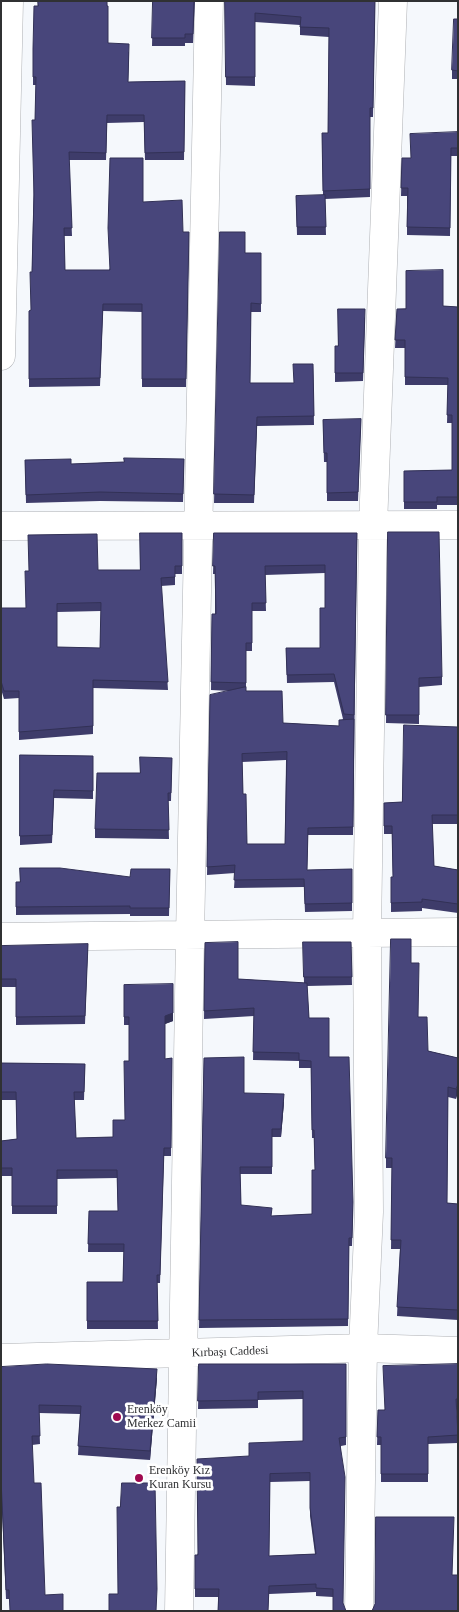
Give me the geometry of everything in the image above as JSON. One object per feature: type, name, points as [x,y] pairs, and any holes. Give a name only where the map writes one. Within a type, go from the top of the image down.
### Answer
[{"type":"street","points":[[1,356],[9,1]]},
{"type":"street","points":[[179,1611],[190,936],[200,526],[209,1]]},
{"type":"street","points":[[358,1611],[363,1348],[369,1212],[367,934],[373,526],[392,1]]},
{"type":"street","points":[[1,526],[458,525]]},
{"type":"street","points":[[1,937],[458,932]]},
{"type":"street","name":"Kırbaşı Caddesi","points":[[1,1358],[363,1348],[458,1351]]},
{"type":"building","points":[[38,1],[107,1],[108,43],[129,44],[128,82],[185,81],[184,152],[145,153],[144,115],[107,115],[106,153],[69,152],[72,228],[64,228],[65,270],[110,270],[108,228],[110,158],[143,158],[143,202],[182,200],[183,232],[189,232],[186,379],[142,379],[142,304],[103,304],[100,378],[29,379],[30,272],[32,272],[34,195],[32,120],[35,120],[36,77],[33,77],[34,6],[38,6]]},
{"type":"building","points":[[153,1],[194,1],[193,34],[185,34],[185,38],[152,38]]},
{"type":"building","points":[[225,1],[375,1],[373,108],[370,108],[370,189],[323,191],[322,133],[328,133],[329,28],[300,27],[301,17],[255,13],[255,77],[226,77]]},
{"type":"building","points":[[454,19],[458,19],[458,71],[452,70]]},
{"type":"building","points":[[458,132],[458,148],[451,148],[450,228],[407,227],[408,188],[401,188],[402,158],[411,158],[410,134]]},
{"type":"building","points":[[325,195],[326,227],[297,227],[296,196]]},
{"type":"building","points":[[220,232],[245,232],[245,253],[261,253],[261,304],[251,303],[250,383],[294,383],[293,364],[313,364],[314,416],[257,417],[254,495],[214,494]]},
{"type":"building","points":[[443,270],[443,306],[458,307],[458,497],[437,497],[437,502],[404,502],[404,471],[452,470],[452,415],[447,415],[448,378],[405,377],[405,340],[395,340],[397,309],[406,309],[406,271]]},
{"type":"building","points":[[338,309],[365,309],[363,373],[335,373],[335,346],[338,346]]},
{"type":"building","points":[[361,419],[358,492],[327,493],[327,453],[324,453],[323,420]]},
{"type":"building","points":[[124,458],[184,459],[183,494],[100,492],[26,495],[25,460],[71,459],[71,464],[124,462]]},
{"type":"building","points":[[388,532],[439,532],[442,677],[419,678],[419,715],[386,715]]},
{"type":"building","points":[[140,533],[182,533],[182,566],[175,566],[175,577],[161,578],[168,682],[93,680],[93,726],[19,732],[19,691],[4,691],[1,681],[1,608],[26,608],[25,571],[29,571],[28,535],[97,534],[98,570],[140,570]],"holes":[[[101,603],[100,648],[57,647],[57,604]]]},
{"type":"building","points":[[214,533],[357,533],[354,715],[344,714],[334,674],[287,675],[286,648],[320,648],[320,608],[325,608],[325,565],[265,566],[266,603],[252,603],[252,643],[246,643],[246,683],[211,682],[212,614],[216,614],[215,566],[213,566]]},
{"type":"building","points":[[246,687],[246,691],[282,691],[283,723],[339,726],[339,720],[354,719],[353,827],[308,828],[307,870],[352,869],[352,903],[305,904],[304,879],[234,880],[235,865],[207,867],[210,695]],"holes":[[[287,752],[285,844],[247,844],[246,794],[243,794],[242,754]]]},
{"type":"building","points":[[404,725],[458,727],[458,815],[432,815],[434,866],[458,870],[458,904],[422,899],[422,902],[391,903],[391,877],[393,877],[392,826],[384,826],[384,803],[402,802]]},
{"type":"building","points":[[20,755],[93,756],[93,791],[54,790],[52,835],[20,836]]},
{"type":"building","points":[[140,757],[172,758],[171,793],[168,793],[169,830],[95,829],[97,773],[140,773]]},
{"type":"building","points":[[20,868],[60,868],[130,877],[131,869],[170,869],[169,908],[130,908],[130,906],[16,907],[16,882],[20,882]]},
{"type":"building","points":[[391,939],[411,939],[411,963],[419,963],[418,1017],[427,1017],[428,1051],[458,1058],[458,1084],[456,1089],[448,1087],[447,1203],[458,1204],[458,1310],[397,1307],[401,1240],[391,1240],[392,1158],[386,1158]]},
{"type":"building","points":[[238,942],[238,979],[307,983],[309,1018],[329,1018],[329,1057],[349,1057],[353,1202],[352,1238],[349,1238],[348,1319],[199,1320],[204,1058],[244,1057],[244,1093],[284,1094],[281,1129],[272,1129],[272,1167],[240,1167],[241,1205],[272,1208],[271,1216],[312,1214],[312,1170],[315,1170],[314,1130],[312,1130],[311,1061],[299,1060],[299,1053],[253,1052],[254,1008],[204,1011],[205,943]]},
{"type":"building","points":[[303,942],[351,942],[352,977],[304,977]]},
{"type":"building","points":[[88,944],[85,1016],[16,1017],[16,979],[1,979],[1,946]]},
{"type":"building","points":[[173,984],[173,1013],[165,1016],[165,1059],[172,1058],[171,1148],[164,1148],[160,1275],[157,1275],[158,1321],[87,1321],[87,1282],[123,1282],[124,1244],[88,1244],[89,1211],[118,1211],[117,1170],[57,1170],[57,1206],[12,1206],[12,1168],[1,1168],[1,1141],[17,1139],[16,1092],[1,1092],[1,1063],[85,1064],[84,1092],[74,1092],[76,1138],[113,1137],[113,1120],[125,1120],[124,1061],[129,1061],[129,1017],[124,1017],[124,985]]},
{"type":"building","points":[[47,1364],[157,1369],[150,1451],[78,1446],[81,1406],[39,1405],[40,1436],[32,1436],[34,1483],[41,1483],[45,1595],[63,1594],[63,1611],[10,1611],[9,1590],[6,1590],[1,1479],[1,1367]]},
{"type":"building","points":[[199,1364],[346,1364],[346,1437],[339,1438],[345,1477],[343,1603],[346,1611],[333,1611],[333,1589],[316,1588],[316,1584],[269,1586],[268,1611],[218,1611],[219,1589],[195,1589],[195,1555],[198,1555],[197,1459],[249,1456],[249,1443],[303,1441],[303,1391],[258,1392],[258,1400],[198,1401]],"holes":[[[310,1473],[310,1508],[316,1554],[269,1556],[270,1474]]]},
{"type":"building","points":[[458,1364],[458,1399],[456,1399],[458,1435],[428,1437],[428,1474],[381,1474],[381,1437],[377,1437],[378,1410],[385,1410],[383,1366]]},
{"type":"building","points":[[122,1483],[155,1483],[156,1611],[109,1611],[109,1594],[118,1594],[117,1507],[120,1507]]},
{"type":"building","points":[[376,1517],[454,1517],[452,1575],[458,1575],[458,1611],[372,1611],[375,1604]]},
{"type":"place","name":"Erenköy Merkez Camii","points":[[117,1417]]},
{"type":"place","name":"Erenköy Kız Kuran Kursu","points":[[139,1478]]}]
